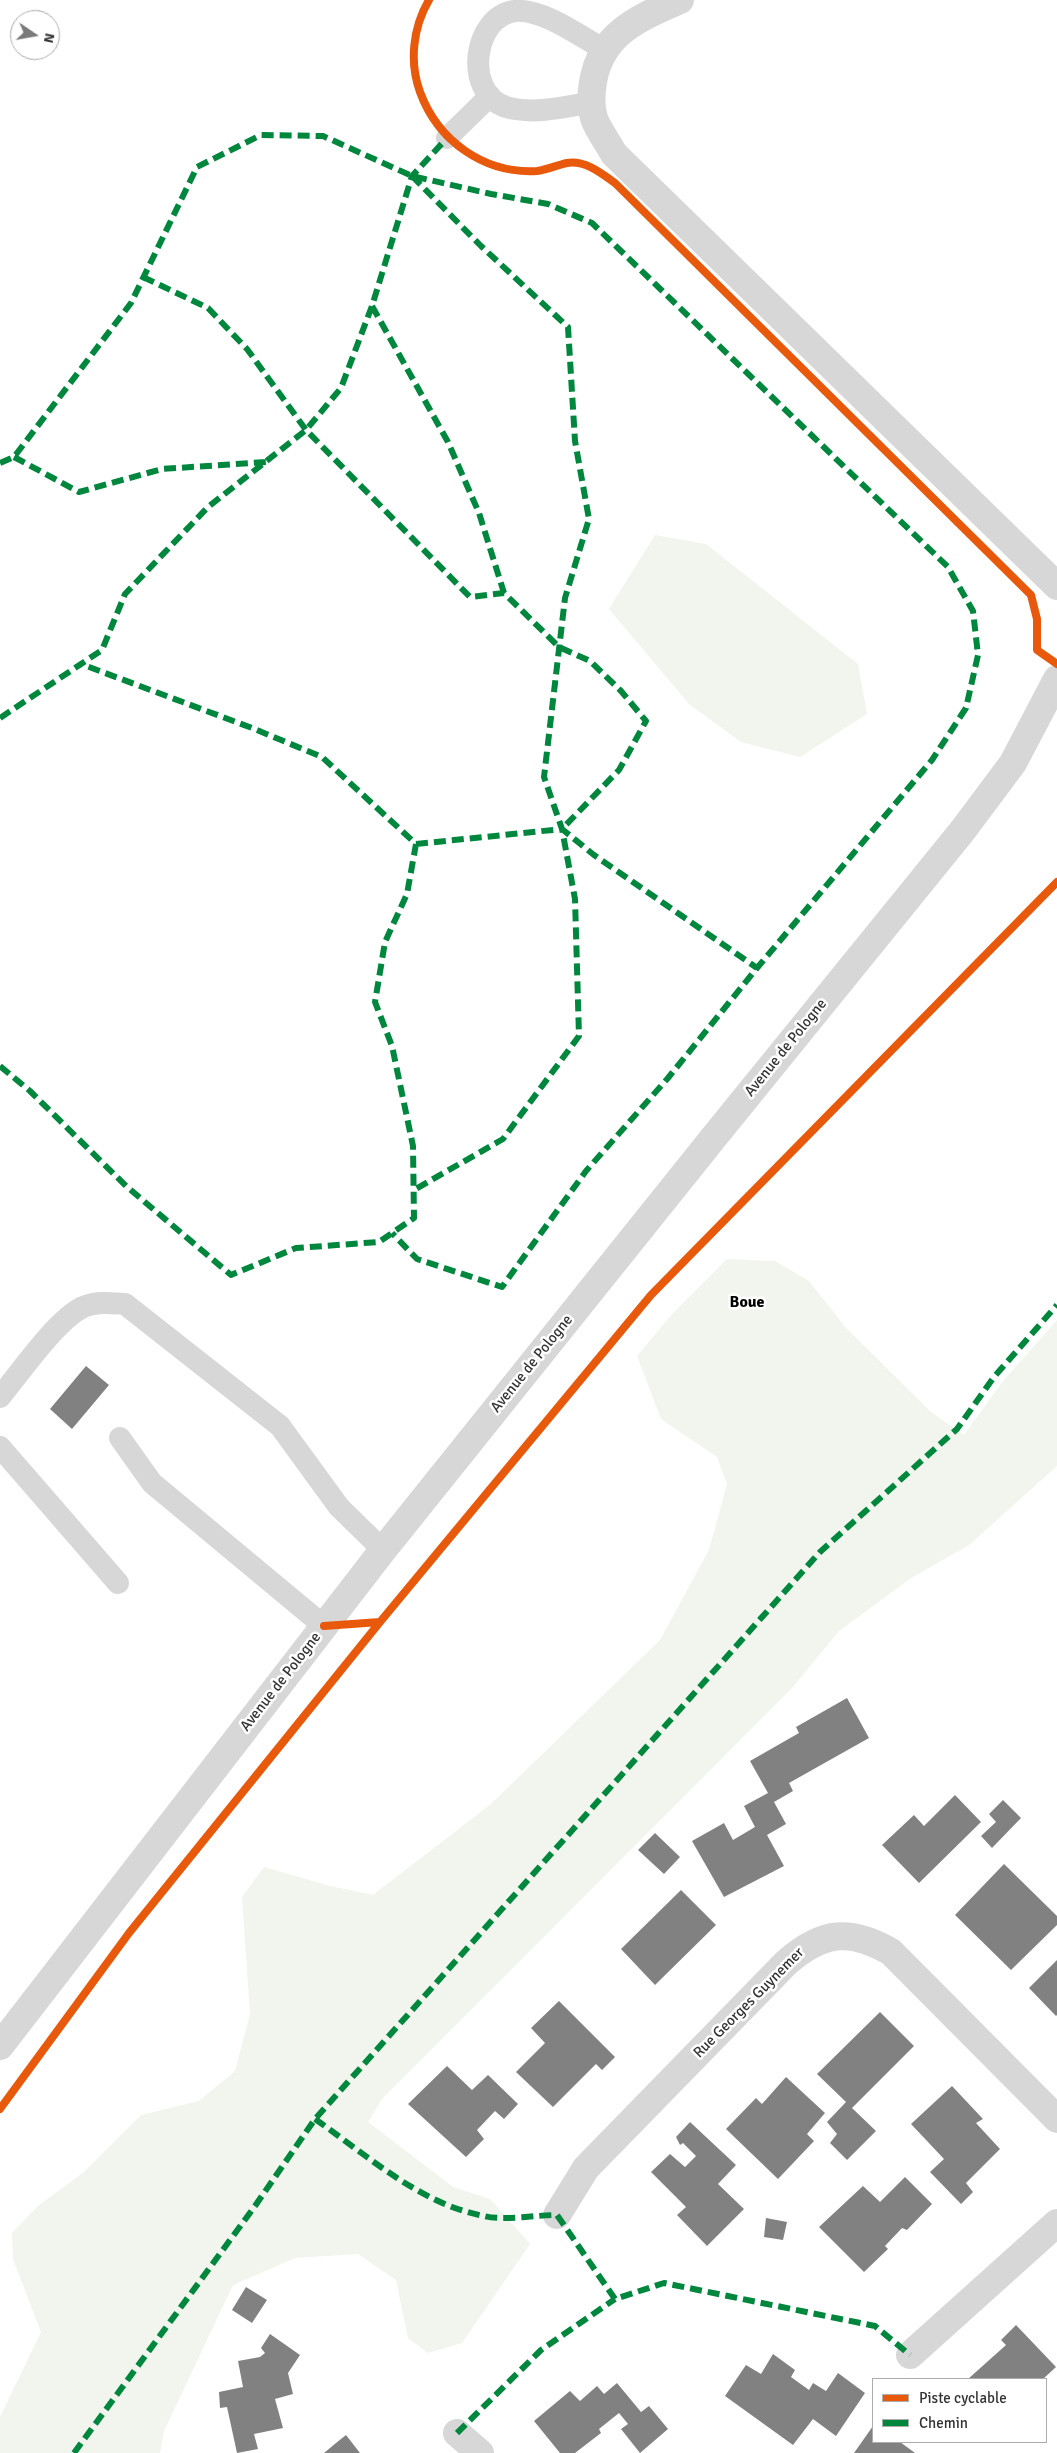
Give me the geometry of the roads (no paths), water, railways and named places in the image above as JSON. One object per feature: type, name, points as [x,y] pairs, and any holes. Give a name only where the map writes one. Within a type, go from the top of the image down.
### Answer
[{"type":"street","points":[[680,0],[639,18],[620,31],[600,61],[592,102],[594,119],[614,154],[1057,586]]},
{"type":"street","name":"Avenue de Pologne","points":[[0,2046],[384,1550],[714,1137],[963,830],[1013,763],[1057,679]]},
{"type":"street","name":"Rue Georges Guynemer","points":[[557,2215],[586,2168],[786,1962],[804,1947],[825,1938],[848,1935],[872,1941],[891,1952],[1057,2119]]},
{"type":"street","points":[[910,2355],[1057,2223]]},
{"type":"street","points":[[457,2433],[480,2453]]},
{"type":"lane","points":[[592,102],[526,110],[504,106],[490,96],[480,81],[478,53],[484,33],[514,5],[548,18],[600,61]]},
{"type":"lane","points":[[447,138],[490,96]]},
{"type":"lane","points":[[0,1397],[63,1321],[83,1307],[102,1302],[125,1304],[280,1426],[339,1507],[384,1550]]},
{"type":"lane","points":[[120,1438],[152,1483],[324,1626]]},
{"type":"lane","points":[[0,1447],[118,1583]]},
{"type":"district","name":"Boue","points":[[747,1303]]}]
